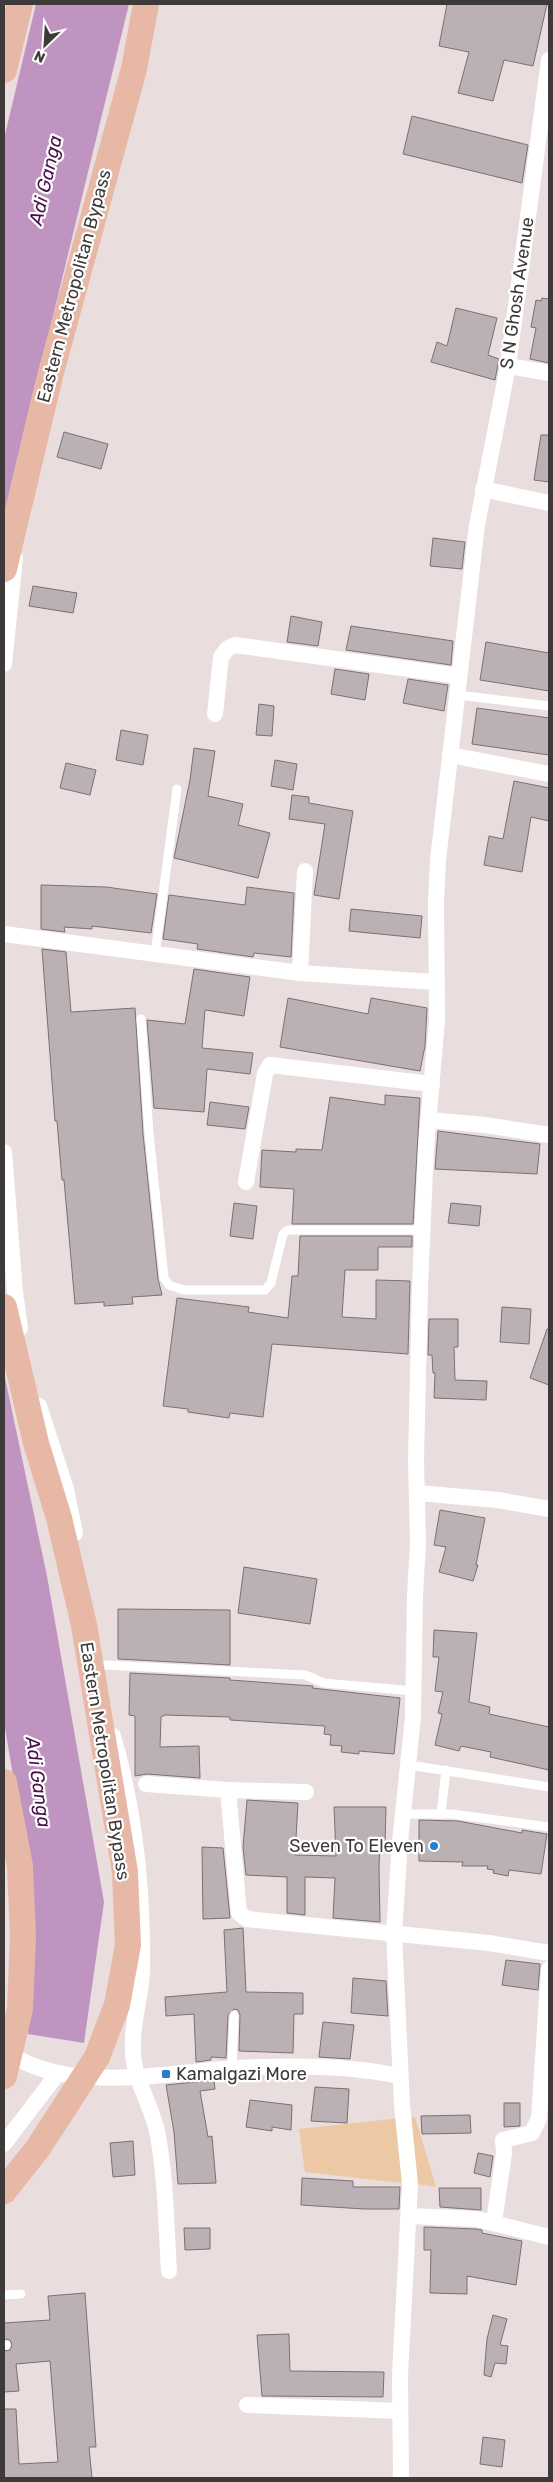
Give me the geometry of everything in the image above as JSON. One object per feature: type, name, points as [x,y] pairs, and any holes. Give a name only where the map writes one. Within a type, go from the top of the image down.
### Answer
[{"type":"main road","points":[[4,70],[20,4]]},
{"type":"main road","name":"Eastern Metropolitan Bypass","points":[[4,569],[50,376],[134,68],[146,4]]},
{"type":"main road","name":"Eastern Metropolitan Bypass","points":[[4,1307],[36,1443],[59,1518],[84,1625],[125,1872],[128,1945],[117,2005],[97,2058],[38,2148],[4,2192]]},
{"type":"main road","points":[[4,1782],[20,1866],[23,1936],[20,2009],[4,2076]]},
{"type":"street","name":"S N Ghosh Avenue","points":[[401,2478],[400,2410],[404,2277],[409,2216],[409,2154],[400,2076],[394,1933],[414,1691],[418,1493],[416,1446],[422,1230],[437,1020],[436,902],[439,836],[477,525],[508,366],[549,60]]},
{"type":"street","points":[[508,366],[549,373]]},
{"type":"street","points":[[483,489],[549,503]]},
{"type":"street","points":[[4,664],[19,508]]},
{"type":"street","points":[[215,714],[221,657],[228,648],[235,645],[249,645],[459,676]]},
{"type":"street","points":[[450,755],[549,774]]},
{"type":"street","points":[[300,973],[305,871]]},
{"type":"street","points":[[4,934],[300,973],[436,982]]},
{"type":"street","points":[[246,1182],[265,1074],[270,1065],[432,1084]]},
{"type":"street","points":[[429,1120],[485,1125],[549,1134]]},
{"type":"street","points":[[4,1152],[15,1292],[20,1328],[39,1406],[66,1489],[104,1665],[107,1700],[122,1768],[140,1891],[142,1972],[133,2022],[133,2053],[137,2077],[157,2131],[169,2271]]},
{"type":"street","points":[[418,1493],[498,1500],[549,1509]]},
{"type":"street","points":[[146,1784],[228,1790],[306,1792]]},
{"type":"street","points":[[228,1790],[238,1903],[241,1916],[256,1921],[489,1943],[549,1953]]},
{"type":"street","points":[[494,2222],[504,2153],[503,2140],[532,2133],[539,2118],[549,1969]]},
{"type":"street","points":[[4,2050],[28,2065],[58,2073],[99,2078],[137,2077],[232,2068],[329,2068],[400,2076]]},
{"type":"street","points":[[4,2144],[58,2073]]},
{"type":"street","points":[[409,2216],[441,2216],[494,2222],[549,2237]]},
{"type":"street","points":[[247,2405],[400,2410]]},
{"type":"lane","points":[[457,696],[549,706]]},
{"type":"lane","points":[[155,954],[177,789]]},
{"type":"lane","points":[[141,1019],[155,1194],[164,1278],[169,1285],[184,1290],[265,1290],[271,1283],[283,1234],[288,1230],[422,1230]]},
{"type":"lane","points":[[104,1665],[306,1675],[324,1683],[414,1691]]},
{"type":"lane","points":[[409,1765],[549,1787]]},
{"type":"lane","points":[[442,1814],[446,1770]]},
{"type":"lane","points":[[403,1814],[442,1814],[549,1827]]},
{"type":"lane","points":[[232,2068],[234,2015]]},
{"type":"lane","points":[[4,2295],[21,2294]]},
{"type":"shaded area","points":[[415,2117],[436,2187],[417,2184],[406,2119]]},
{"type":"shaded area","points":[[401,2118],[410,2184],[305,2172],[299,2129]]},
{"type":"water","name":"Adi Ganga","points":[[36,4],[129,4],[4,517],[4,139]]},
{"type":"water","name":"Adi Ganga","points":[[4,1373],[47,1576],[104,1902],[84,2043],[28,2034],[34,1900],[4,1722]]},
{"type":"building","points":[[447,4],[547,4],[533,66],[504,60],[493,101],[458,93],[469,52],[439,46]]},
{"type":"building","points":[[412,116],[528,145],[522,183],[403,154]]},
{"type":"building","points":[[542,298],[549,299],[549,363],[530,359],[536,328],[531,327],[536,300],[541,301]]},
{"type":"building","points":[[456,308],[497,318],[488,355],[499,359],[495,380],[431,362],[437,342],[447,346]]},
{"type":"building","points":[[64,432],[108,444],[101,469],[57,457]]},
{"type":"building","points":[[541,435],[549,435],[549,482],[534,480]]},
{"type":"building","points":[[433,538],[465,542],[462,569],[430,566]]},
{"type":"building","points":[[33,586],[77,593],[73,613],[29,606]]},
{"type":"building","points":[[291,616],[322,622],[318,646],[287,642]]},
{"type":"building","points":[[351,626],[453,641],[451,665],[346,650]]},
{"type":"building","points":[[486,642],[549,653],[549,691],[480,680]]},
{"type":"building","points":[[335,669],[369,674],[365,700],[331,694]]},
{"type":"building","points":[[408,679],[448,685],[444,711],[403,703]]},
{"type":"building","points":[[259,704],[274,706],[272,736],[256,735]]},
{"type":"building","points":[[477,708],[549,718],[549,755],[472,744]]},
{"type":"building","points":[[121,730],[148,735],[143,765],[116,760]]},
{"type":"building","points":[[194,748],[215,751],[208,796],[243,804],[238,825],[270,833],[258,878],[174,858],[190,780]]},
{"type":"building","points":[[275,760],[297,764],[293,790],[271,786]]},
{"type":"building","points":[[66,763],[96,770],[90,795],[60,788]]},
{"type":"building","points":[[514,781],[549,788],[549,821],[531,817],[522,872],[484,865],[489,836],[503,839]]},
{"type":"building","points":[[292,795],[309,797],[309,803],[353,811],[339,899],[314,895],[325,824],[289,819]]},
{"type":"building","points":[[41,885],[106,887],[157,894],[151,933],[92,926],[92,929],[64,927],[65,932],[41,929]]},
{"type":"building","points":[[247,887],[294,893],[291,957],[254,953],[253,957],[197,949],[198,944],[163,939],[169,895],[245,905]]},
{"type":"building","points":[[351,909],[422,916],[420,938],[349,931]]},
{"type":"building","points":[[42,949],[66,952],[71,1012],[135,1008],[143,1134],[158,1279],[162,1295],[132,1297],[133,1304],[104,1306],[104,1302],[75,1304],[64,1180],[62,1180],[57,1121],[55,1121]]},
{"type":"building","points":[[194,969],[250,977],[244,1016],[205,1010],[202,1048],[253,1053],[250,1074],[207,1069],[204,1112],[154,1108],[147,1020],[185,1024]]},
{"type":"building","points":[[288,998],[368,1014],[371,998],[427,1008],[425,1046],[420,1071],[280,1047]]},
{"type":"building","points":[[385,1095],[420,1098],[413,1224],[292,1224],[294,1189],[260,1187],[262,1150],[296,1152],[296,1149],[322,1150],[330,1097],[385,1105]]},
{"type":"building","points":[[210,1102],[249,1107],[245,1129],[207,1125]]},
{"type":"building","points":[[438,1131],[540,1144],[537,1174],[435,1169]]},
{"type":"building","points":[[234,1203],[257,1206],[253,1239],[230,1236]]},
{"type":"building","points":[[451,1203],[481,1206],[479,1226],[448,1223]]},
{"type":"building","points":[[300,1236],[412,1236],[412,1247],[378,1247],[378,1270],[345,1270],[342,1317],[376,1319],[376,1280],[410,1281],[408,1354],[272,1344],[263,1417],[230,1413],[229,1418],[188,1412],[188,1409],[163,1406],[177,1298],[249,1307],[248,1312],[288,1318],[292,1276],[298,1276]]},
{"type":"building","points":[[502,1307],[531,1309],[529,1344],[500,1342]]},
{"type":"building","points":[[429,1319],[458,1319],[458,1347],[454,1347],[455,1380],[487,1381],[486,1400],[434,1398],[435,1373],[433,1373],[432,1355],[428,1355]]},
{"type":"building","points":[[547,1329],[549,1329],[549,1385],[530,1378]]},
{"type":"building","points":[[440,1510],[485,1518],[476,1565],[478,1565],[473,1581],[439,1572],[446,1547],[434,1545]]},
{"type":"building","points":[[244,1567],[317,1579],[310,1624],[238,1613]]},
{"type":"building","points":[[118,1609],[230,1610],[230,1665],[118,1659]]},
{"type":"building","points":[[434,1630],[477,1633],[469,1702],[490,1707],[489,1714],[549,1727],[549,1770],[490,1757],[491,1752],[461,1746],[459,1751],[435,1745],[442,1714],[438,1713],[443,1692],[435,1691],[439,1657],[433,1657]]},
{"type":"building","points":[[130,1673],[230,1678],[230,1680],[313,1686],[312,1688],[400,1698],[394,1754],[359,1751],[359,1754],[341,1752],[342,1746],[330,1745],[331,1735],[324,1734],[325,1726],[230,1720],[230,1717],[165,1715],[161,1717],[160,1747],[199,1746],[200,1778],[147,1774],[135,1776],[135,1716],[129,1715]]},
{"type":"building","points":[[247,1800],[298,1803],[295,1855],[336,1856],[334,1807],[386,1807],[385,1844],[380,1843],[380,1922],[333,1918],[335,1878],[305,1877],[305,1915],[287,1913],[287,1877],[246,1875],[243,1847]]},
{"type":"building","points":[[419,1820],[458,1821],[522,1833],[522,1830],[547,1834],[541,1874],[509,1870],[508,1876],[493,1873],[494,1870],[487,1869],[488,1866],[462,1866],[463,1862],[419,1861]]},
{"type":"building","points":[[202,1847],[223,1848],[230,1918],[203,1919]]},
{"type":"building","points":[[243,1928],[246,1992],[303,1993],[303,2014],[294,2014],[293,2053],[239,2051],[240,2015],[238,2010],[234,2009],[228,2015],[226,2058],[211,2057],[211,2060],[196,2062],[194,2014],[166,2016],[165,1997],[227,1992],[224,1930]]},
{"type":"building","points":[[506,1960],[540,1964],[538,1990],[502,1985]]},
{"type":"building","points":[[353,1978],[386,1981],[388,2016],[351,2013]]},
{"type":"building","points":[[323,2022],[354,2025],[350,2059],[319,2057]]},
{"type":"building","points":[[214,2080],[215,2089],[200,2091],[208,2137],[212,2136],[216,2183],[178,2184],[174,2132],[166,2085]]},
{"type":"building","points":[[315,2087],[349,2089],[347,2123],[311,2121]]},
{"type":"building","points":[[250,2100],[292,2105],[291,2130],[272,2127],[272,2131],[246,2127]]},
{"type":"building","points":[[504,2103],[520,2103],[520,2126],[504,2127]]},
{"type":"building","points":[[470,2115],[471,2133],[422,2134],[421,2116]]},
{"type":"building","points":[[133,2141],[135,2175],[113,2177],[110,2143]]},
{"type":"building","points":[[478,2153],[493,2156],[490,2177],[474,2173]]},
{"type":"building","points":[[302,2178],[353,2181],[353,2187],[400,2187],[399,2209],[301,2205]]},
{"type":"building","points":[[439,2188],[481,2188],[481,2210],[440,2207]]},
{"type":"building","points":[[424,2227],[476,2229],[482,2230],[482,2233],[522,2241],[516,2285],[467,2276],[467,2294],[430,2293],[431,2250],[424,2250]]},
{"type":"building","points":[[184,2228],[210,2228],[210,2249],[185,2250]]},
{"type":"building","points":[[85,2293],[96,2447],[89,2447],[92,2478],[4,2478],[4,2409],[16,2409],[19,2464],[58,2462],[50,2361],[16,2364],[19,2391],[4,2392],[4,2351],[10,2350],[12,2345],[10,2340],[4,2339],[4,2323],[50,2320],[48,2296]]},
{"type":"building","points":[[493,2315],[507,2319],[500,2345],[508,2346],[506,2364],[495,2363],[491,2377],[484,2375],[487,2339]]},
{"type":"building","points":[[289,2334],[290,2371],[384,2372],[383,2397],[262,2396],[257,2335]]},
{"type":"building","points":[[483,2437],[505,2440],[502,2467],[480,2464]]},
{"type":"place","name":"Seven To Eleven","points":[[434,1846]]},
{"type":"place","name":"Kamalgazi More","points":[[166,2074]]}]
